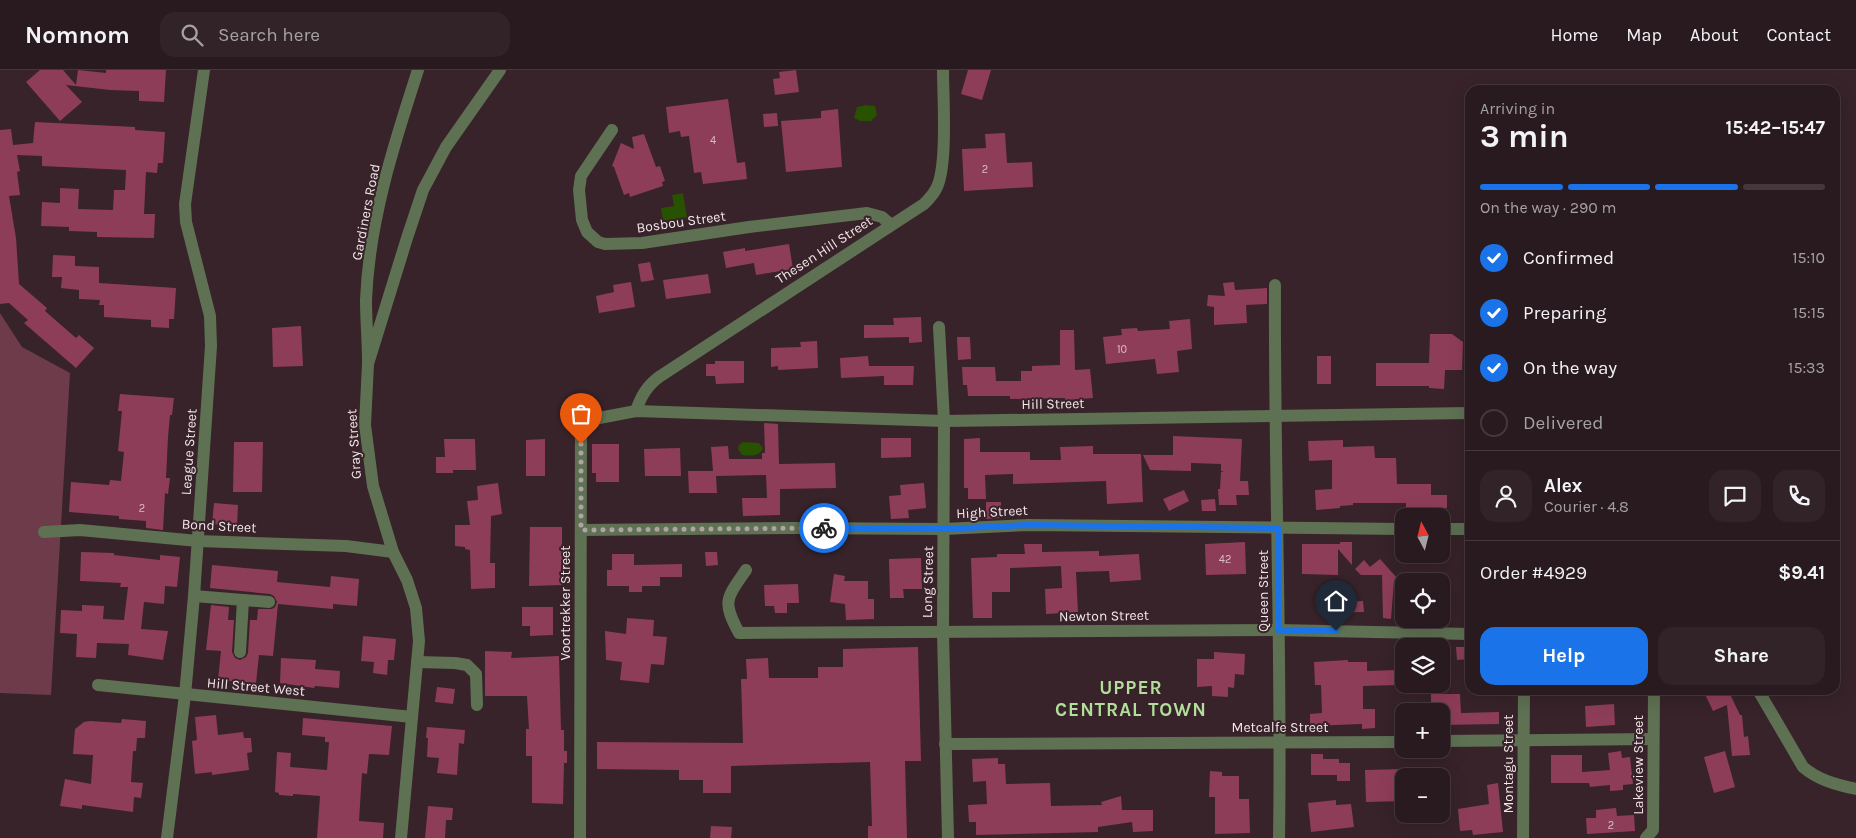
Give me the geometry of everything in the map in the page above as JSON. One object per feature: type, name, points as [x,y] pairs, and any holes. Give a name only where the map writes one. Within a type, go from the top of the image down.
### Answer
[{"type":"street","name":"League Street","points":[[167,838],[185,695],[194,596],[211,346],[210,316],[186,222],[185,204],[204,70]]},
{"type":"street","name":"Gardiners Road","points":[[368,364],[366,300],[372,246],[381,199],[418,70]]},
{"type":"street","name":"Gray Street","points":[[402,838],[419,641],[416,608],[407,580],[393,552],[372,486],[366,425],[368,364],[423,190],[446,147],[500,70]]},
{"type":"street","name":"Thesen Hill Street","points":[[636,411],[641,396],[659,376],[924,204],[937,189],[943,162],[943,70]]},
{"type":"street","name":"Bosbou Street","points":[[612,130],[581,176],[580,183],[582,220],[587,232],[598,242],[605,244],[642,243],[749,227],[867,213],[882,217],[891,224]]},
{"type":"street","name":"Queen Street","points":[[1275,285],[1280,742],[1279,838]]},
{"type":"street","name":"Long Street","points":[[939,327],[944,421],[943,633],[948,838]]},
{"type":"street","name":"Hill Street","points":[[636,411],[944,421],[1465,413]]},
{"type":"street","name":"Voortrekker Street","points":[[580,838],[581,427],[589,421],[599,418],[636,411]]},
{"type":"street","name":"High Street","points":[[581,530],[944,529],[1029,525],[1395,529]]},
{"type":"street","points":[[1450,529],[1465,529]]},
{"type":"street","name":"Bond Street","points":[[44,532],[80,530],[198,541],[346,546],[393,552]]},
{"type":"street","name":"Newton Street","points":[[746,570],[730,593],[729,598],[729,614],[739,633],[1278,630],[1465,634]]},
{"type":"street","points":[[194,596],[269,602]]},
{"type":"street","points":[[240,652],[243,600]]},
{"type":"street","points":[[417,662],[456,663],[467,666],[476,674],[477,705]]},
{"type":"street","name":"Hill Street West","points":[[98,685],[412,717]]},
{"type":"street","name":"Montagu Street","points":[[1523,838],[1524,695]]},
{"type":"street","name":"Lakeview Street","points":[[1646,838],[1653,830],[1654,695]]},
{"type":"street","points":[[1761,695],[1803,767],[1811,774],[1823,780],[1839,786],[1856,789]]},
{"type":"street","points":[[1450,741],[1653,739]]},
{"type":"street","name":"Metcalfe Street","points":[[946,744],[1395,742]]},
{"type":"shaded area","points":[[875,106],[877,115],[871,121],[860,121],[854,118],[857,107]]},
{"type":"shaded area","points":[[683,193],[687,217],[663,221],[661,208],[674,206],[672,195]]},
{"type":"shaded area","points":[[0,313],[22,347],[70,373],[51,695],[0,693]]},
{"type":"shaded area","points":[[743,442],[759,443],[763,448],[762,451],[751,456],[742,455],[738,449],[739,445]]},
{"type":"building","points":[[40,70],[63,70],[76,85],[78,70],[106,73],[106,70],[166,70],[164,102],[139,101],[139,91],[66,85],[82,102],[60,121],[26,82]]},
{"type":"building","points":[[796,70],[799,92],[775,95],[773,79],[780,78],[779,72]]},
{"type":"building","points":[[968,70],[991,70],[982,100],[961,94]]},
{"type":"building","points":[[728,99],[737,163],[745,162],[747,179],[703,184],[701,172],[694,173],[689,136],[681,137],[680,131],[669,133],[666,107]]},
{"type":"building","points":[[838,109],[842,167],[786,172],[781,121],[821,118],[821,111]]},
{"type":"building","points":[[777,113],[778,126],[764,127],[763,114]]},
{"type":"building","points":[[35,122],[135,127],[135,130],[165,132],[163,163],[158,163],[157,173],[146,172],[144,214],[155,214],[154,238],[97,237],[97,232],[69,231],[69,227],[41,226],[42,202],[60,203],[60,188],[79,189],[78,209],[113,210],[114,190],[125,190],[126,170],[42,166],[42,156],[17,155],[20,171],[17,172],[20,195],[9,196],[16,238],[19,284],[47,308],[45,311],[76,338],[79,335],[94,348],[76,368],[24,323],[28,320],[9,303],[0,304],[0,130],[11,129],[13,145],[33,143]]},
{"type":"building","points":[[1005,133],[1007,163],[1032,162],[1033,187],[964,191],[962,149],[986,148],[985,134]]},
{"type":"building","points":[[644,134],[656,167],[660,166],[665,181],[662,182],[663,186],[630,197],[629,193],[624,195],[612,166],[621,143],[634,149],[632,137]]},
{"type":"building","points":[[789,244],[793,269],[756,275],[754,263],[726,268],[723,252],[745,248],[745,251]]},
{"type":"building","points":[[53,255],[75,256],[75,266],[99,267],[99,283],[176,288],[174,319],[169,319],[169,328],[151,327],[151,320],[104,317],[104,305],[99,305],[100,300],[79,299],[79,290],[61,288],[62,277],[52,277]]},
{"type":"building","points":[[650,262],[654,280],[641,282],[638,264]]},
{"type":"building","points":[[708,274],[711,293],[666,299],[663,280]]},
{"type":"building","points":[[631,282],[635,307],[599,313],[596,296],[614,292],[613,285]]},
{"type":"building","points":[[1234,282],[1235,290],[1267,288],[1267,304],[1246,305],[1247,323],[1214,325],[1214,307],[1207,306],[1208,295],[1225,296],[1223,283]]},
{"type":"building","points":[[921,317],[922,342],[909,343],[909,337],[864,338],[864,325],[894,325],[893,318]]},
{"type":"building","points":[[1190,319],[1192,349],[1177,351],[1179,372],[1157,374],[1155,359],[1106,364],[1103,337],[1122,335],[1121,329],[1137,328],[1138,331],[1170,329],[1169,321]]},
{"type":"building","points":[[301,326],[303,366],[273,367],[272,328]]},
{"type":"building","points":[[1060,330],[1074,330],[1075,370],[1090,369],[1093,398],[1065,400],[1065,398],[1010,399],[1010,396],[968,396],[967,385],[963,385],[962,367],[995,367],[996,381],[1021,381],[1021,371],[1032,371],[1032,366],[1060,365]]},
{"type":"building","points":[[1430,334],[1452,334],[1463,342],[1462,370],[1445,370],[1444,389],[1429,388],[1429,386],[1376,386],[1376,363],[1429,363]]},
{"type":"building","points":[[957,337],[970,337],[971,359],[958,360]]},
{"type":"building","points":[[817,341],[818,368],[778,370],[778,366],[771,367],[771,348],[801,347],[800,342]]},
{"type":"building","points":[[868,356],[869,366],[914,366],[913,385],[884,385],[884,376],[841,378],[840,358]]},
{"type":"building","points":[[1317,356],[1331,356],[1331,384],[1317,384]]},
{"type":"building","points":[[715,361],[744,361],[744,383],[716,384],[715,376],[706,376],[706,364],[715,364]]},
{"type":"building","points":[[120,394],[174,398],[168,437],[166,478],[170,478],[168,494],[165,493],[163,530],[146,528],[146,521],[119,519],[119,516],[69,512],[71,482],[109,485],[110,480],[121,481],[124,452],[118,451],[122,411],[118,411]]},
{"type":"building","points":[[764,423],[778,424],[779,464],[835,463],[836,488],[780,489],[780,515],[743,516],[742,498],[767,498],[766,475],[716,476],[717,493],[689,493],[688,471],[713,471],[711,447],[728,446],[729,459],[762,459],[762,453],[765,453]]},
{"type":"building","points":[[1173,436],[1242,439],[1240,481],[1248,481],[1249,495],[1236,495],[1237,505],[1219,505],[1218,489],[1220,489],[1221,472],[1224,471],[1221,471],[1221,464],[1191,463],[1191,471],[1150,470],[1143,455],[1173,455]]},
{"type":"building","points":[[881,438],[911,438],[911,457],[881,458]]},
{"type":"building","points":[[980,438],[980,452],[1030,452],[1030,460],[1061,460],[1060,447],[1093,446],[1093,454],[1141,454],[1143,502],[1107,504],[1106,481],[1013,484],[1013,474],[985,475],[986,499],[968,499],[968,488],[964,488],[964,439]]},
{"type":"building","points":[[444,439],[475,439],[476,470],[453,470],[453,473],[436,473],[436,457],[445,457]]},
{"type":"building","points":[[545,439],[545,476],[526,476],[526,440]]},
{"type":"building","points":[[1343,440],[1343,447],[1374,446],[1375,458],[1396,458],[1397,484],[1431,484],[1431,495],[1447,495],[1447,508],[1406,507],[1406,503],[1353,503],[1353,505],[1340,506],[1340,508],[1316,510],[1315,490],[1332,489],[1332,460],[1309,461],[1308,441]]},
{"type":"building","points":[[234,442],[263,442],[262,492],[233,492]]},
{"type":"building","points":[[592,444],[619,444],[619,482],[596,482],[596,473],[592,473]]},
{"type":"building","points":[[680,448],[681,476],[645,476],[644,449]]},
{"type":"building","points":[[498,483],[502,514],[491,516],[490,563],[495,563],[495,588],[471,589],[470,550],[465,549],[465,547],[455,546],[455,525],[470,525],[467,501],[478,500],[477,486]]},
{"type":"building","points":[[924,483],[926,508],[908,510],[909,518],[891,519],[889,496],[901,495],[900,485]]},
{"type":"building","points":[[1184,490],[1189,501],[1169,511],[1163,499]]},
{"type":"building","points":[[1215,499],[1216,511],[1202,511],[1201,500]]},
{"type":"building","points":[[986,502],[1001,502],[1001,518],[986,519]]},
{"type":"building","points":[[214,503],[238,505],[237,526],[212,524]]},
{"type":"building","points":[[530,527],[562,527],[562,585],[529,586]]},
{"type":"building","points":[[1245,542],[1246,574],[1206,575],[1205,544]]},
{"type":"building","points":[[1340,542],[1352,542],[1352,565],[1338,549],[1338,575],[1302,574],[1302,544],[1340,544]]},
{"type":"building","points":[[1024,544],[1042,544],[1042,552],[1099,551],[1099,556],[1139,554],[1141,580],[1110,582],[1109,571],[1076,572],[1078,612],[1046,614],[1045,589],[1062,588],[1061,566],[1010,568],[1010,592],[992,592],[992,618],[973,618],[971,558],[997,557],[997,554],[1025,554]]},
{"type":"building","points":[[81,552],[114,553],[114,555],[160,560],[160,555],[180,557],[177,587],[165,586],[164,604],[144,602],[141,629],[168,631],[163,660],[128,655],[129,644],[97,643],[96,658],[76,657],[77,634],[60,633],[61,610],[82,611],[82,605],[104,606],[103,619],[124,620],[128,587],[120,587],[121,583],[80,581]]},
{"type":"building","points":[[705,552],[717,552],[718,565],[706,566]]},
{"type":"building","points":[[612,554],[634,554],[634,565],[682,564],[682,577],[660,577],[660,586],[642,586],[642,592],[629,592],[629,586],[607,586],[607,570],[612,570]]},
{"type":"building","points":[[921,558],[922,589],[903,589],[904,598],[890,598],[889,559]]},
{"type":"building","points":[[1380,559],[1395,576],[1391,619],[1383,618],[1382,575],[1361,575],[1355,569],[1364,560],[1370,567]]},
{"type":"building","points":[[212,565],[278,571],[277,582],[330,587],[331,576],[359,579],[357,606],[333,604],[333,609],[278,604],[273,656],[259,655],[256,683],[218,680],[221,651],[206,650],[211,605],[229,607],[228,620],[234,620],[232,652],[235,658],[240,660],[246,657],[248,653],[250,620],[257,620],[258,609],[272,609],[277,602],[274,596],[270,594],[210,588]]},
{"type":"building","points":[[834,574],[845,576],[844,581],[868,581],[868,599],[874,599],[874,619],[846,620],[845,604],[830,602]]},
{"type":"building","points":[[798,584],[799,603],[787,603],[787,613],[775,613],[774,606],[765,606],[764,585]]},
{"type":"building","points":[[1348,595],[1348,602],[1363,601],[1364,612],[1318,613],[1318,596]]},
{"type":"building","points":[[522,607],[553,607],[553,635],[530,636],[530,626],[522,626]]},
{"type":"building","points":[[627,618],[654,620],[653,636],[667,637],[664,665],[651,664],[649,683],[620,680],[622,662],[606,660],[605,631],[626,634]]},
{"type":"building","points":[[363,636],[396,639],[394,660],[388,660],[387,675],[373,673],[374,662],[361,661]]},
{"type":"building","points":[[918,647],[921,761],[905,761],[907,838],[868,838],[868,826],[872,826],[870,762],[731,766],[731,793],[703,793],[703,780],[679,780],[679,770],[597,769],[597,742],[743,743],[741,679],[747,679],[746,659],[768,658],[769,678],[818,678],[818,667],[843,667],[843,649]]},
{"type":"building","points":[[1456,647],[1465,647],[1465,659],[1457,660]]},
{"type":"building","points":[[485,651],[512,652],[511,658],[559,656],[561,730],[564,730],[564,751],[567,751],[567,763],[564,763],[563,804],[532,803],[532,756],[526,756],[526,729],[529,729],[527,696],[485,696]]},
{"type":"building","points":[[1214,652],[1245,654],[1244,675],[1235,674],[1234,688],[1228,687],[1228,697],[1212,696],[1212,686],[1197,687],[1197,659],[1214,659]]},
{"type":"building","points":[[281,658],[316,660],[315,669],[340,671],[339,688],[315,686],[314,688],[280,683]]},
{"type":"building","points":[[1348,660],[1348,662],[1367,662],[1367,671],[1395,670],[1395,685],[1363,686],[1363,709],[1375,709],[1375,728],[1362,729],[1362,724],[1310,726],[1310,714],[1322,713],[1321,685],[1315,685],[1314,662]]},
{"type":"building","points":[[437,687],[455,689],[453,704],[435,702]]},
{"type":"building","points":[[1431,694],[1460,694],[1461,713],[1499,712],[1499,724],[1450,725],[1450,703],[1431,703]]},
{"type":"building","points":[[1705,695],[1730,695],[1740,715],[1742,715],[1744,737],[1748,736],[1750,755],[1732,756],[1727,705],[1713,711]]},
{"type":"building","points":[[1614,704],[1615,725],[1586,727],[1585,706]]},
{"type":"building","points":[[216,715],[218,735],[243,732],[244,738],[251,738],[252,752],[247,753],[249,770],[212,775],[212,772],[195,774],[192,741],[197,740],[195,717]]},
{"type":"building","points":[[303,718],[392,726],[389,755],[369,754],[367,774],[362,773],[359,821],[384,823],[383,838],[317,838],[320,796],[279,795],[279,793],[275,792],[277,752],[291,753],[290,767],[327,770],[329,742],[325,742],[325,737],[302,735]]},
{"type":"building","points":[[122,719],[146,721],[145,738],[137,738],[136,751],[133,751],[131,782],[143,783],[141,798],[134,797],[133,812],[82,805],[82,809],[60,806],[65,779],[91,784],[93,755],[73,754],[75,729],[84,722],[121,723]]},
{"type":"building","points":[[427,727],[465,730],[464,744],[459,743],[457,775],[437,773],[439,758],[427,757]]},
{"type":"building","points":[[1621,751],[1622,758],[1630,757],[1633,784],[1623,785],[1623,790],[1610,791],[1610,785],[1590,787],[1589,783],[1551,783],[1551,755],[1582,755],[1582,772],[1610,770],[1608,753]]},
{"type":"building","points":[[1725,751],[1735,787],[1714,793],[1704,757]]},
{"type":"building","points":[[1311,754],[1323,754],[1323,759],[1339,759],[1339,763],[1350,763],[1350,781],[1337,781],[1337,775],[1311,775]]},
{"type":"building","points":[[998,758],[998,764],[1005,764],[1006,784],[1050,783],[1051,806],[1102,805],[1101,802],[1121,796],[1122,810],[1153,810],[1153,831],[1133,832],[1132,822],[1098,827],[1098,832],[976,835],[976,822],[969,822],[968,805],[987,804],[986,781],[973,782],[972,759]]},
{"type":"building","points":[[1395,769],[1395,801],[1366,802],[1365,770]]},
{"type":"building","points":[[1210,771],[1222,772],[1222,776],[1239,776],[1239,799],[1249,799],[1250,833],[1215,834],[1215,797],[1209,797]]},
{"type":"building","points":[[1498,783],[1503,832],[1473,835],[1472,830],[1460,831],[1458,809],[1489,804],[1487,785]]},
{"type":"building","points":[[1336,800],[1336,805],[1351,804],[1354,827],[1311,832],[1308,803]]},
{"type":"building","points":[[428,806],[453,808],[452,820],[446,820],[445,838],[425,838]]},
{"type":"building","points":[[1616,808],[1617,816],[1634,815],[1635,831],[1587,834],[1586,818],[1596,818],[1596,810]]},
{"type":"building","points":[[711,826],[732,827],[731,838],[710,838]]},
{"type":"way so far","points":[[581,444],[581,530],[824,528]]},
{"type":"district","name":"UPPER CENTRAL TOWN","points":[[1131,699]]},
{"type":"route","points":[[824,528],[944,529],[1029,525],[1278,528],[1278,630],[1336,631]]}]
